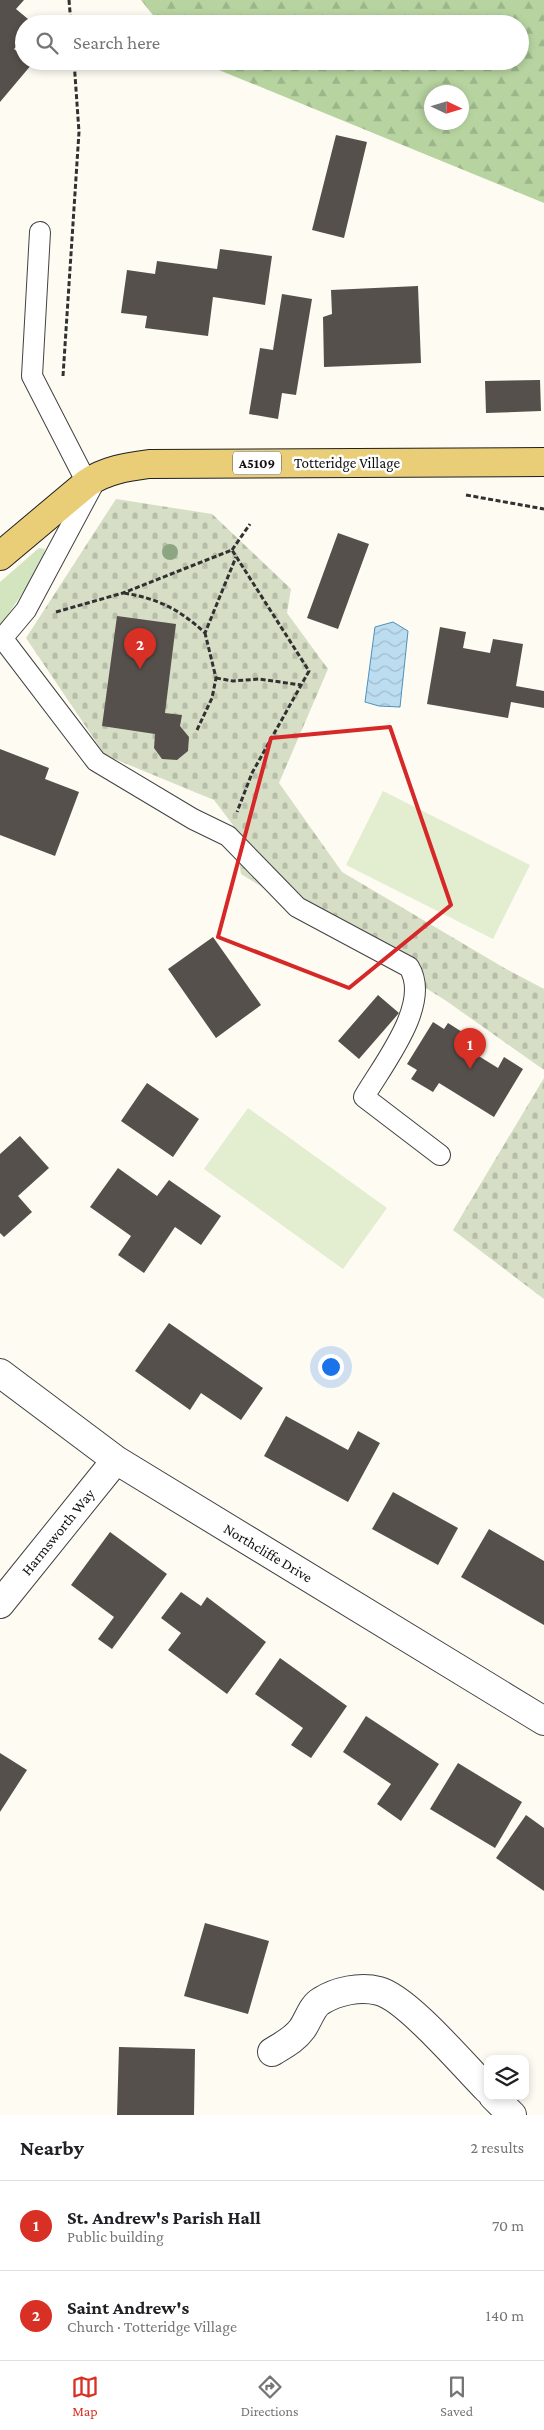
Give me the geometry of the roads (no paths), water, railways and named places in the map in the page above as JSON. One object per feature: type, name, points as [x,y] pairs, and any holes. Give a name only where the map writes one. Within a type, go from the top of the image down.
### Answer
[{"type":"main road","name":"Totteridge Village","points":[[0,556],[93,479],[121,468],[149,464],[544,462]]},
{"type":"street","name":"Northcliffe Drive","points":[[0,1373],[116,1460],[544,1720]]},
{"type":"street","name":"Harmsworth Way","points":[[0,1604],[116,1460]]},
{"type":"street","points":[[272,2052],[291,2040],[301,2030],[318,2002],[336,1992],[379,1991],[402,2001],[484,2086]]},
{"type":"street","points":[[498,2100],[512,2115]]},
{"type":"lane","points":[[40,232],[32,376],[93,479],[26,610],[1,640],[96,761],[193,819],[228,836],[297,906],[409,967],[414,975],[417,986],[411,1015],[364,1097],[440,1155]]},
{"type":"water","points":[[393,622],[408,631],[400,707],[379,706],[365,702],[375,627]]},
{"type":"place","name":"Saint Andrew's","points":[[140,669]]},
{"type":"place","name":"St. Andrew's Parish Hall","points":[[470,1069]]}]
